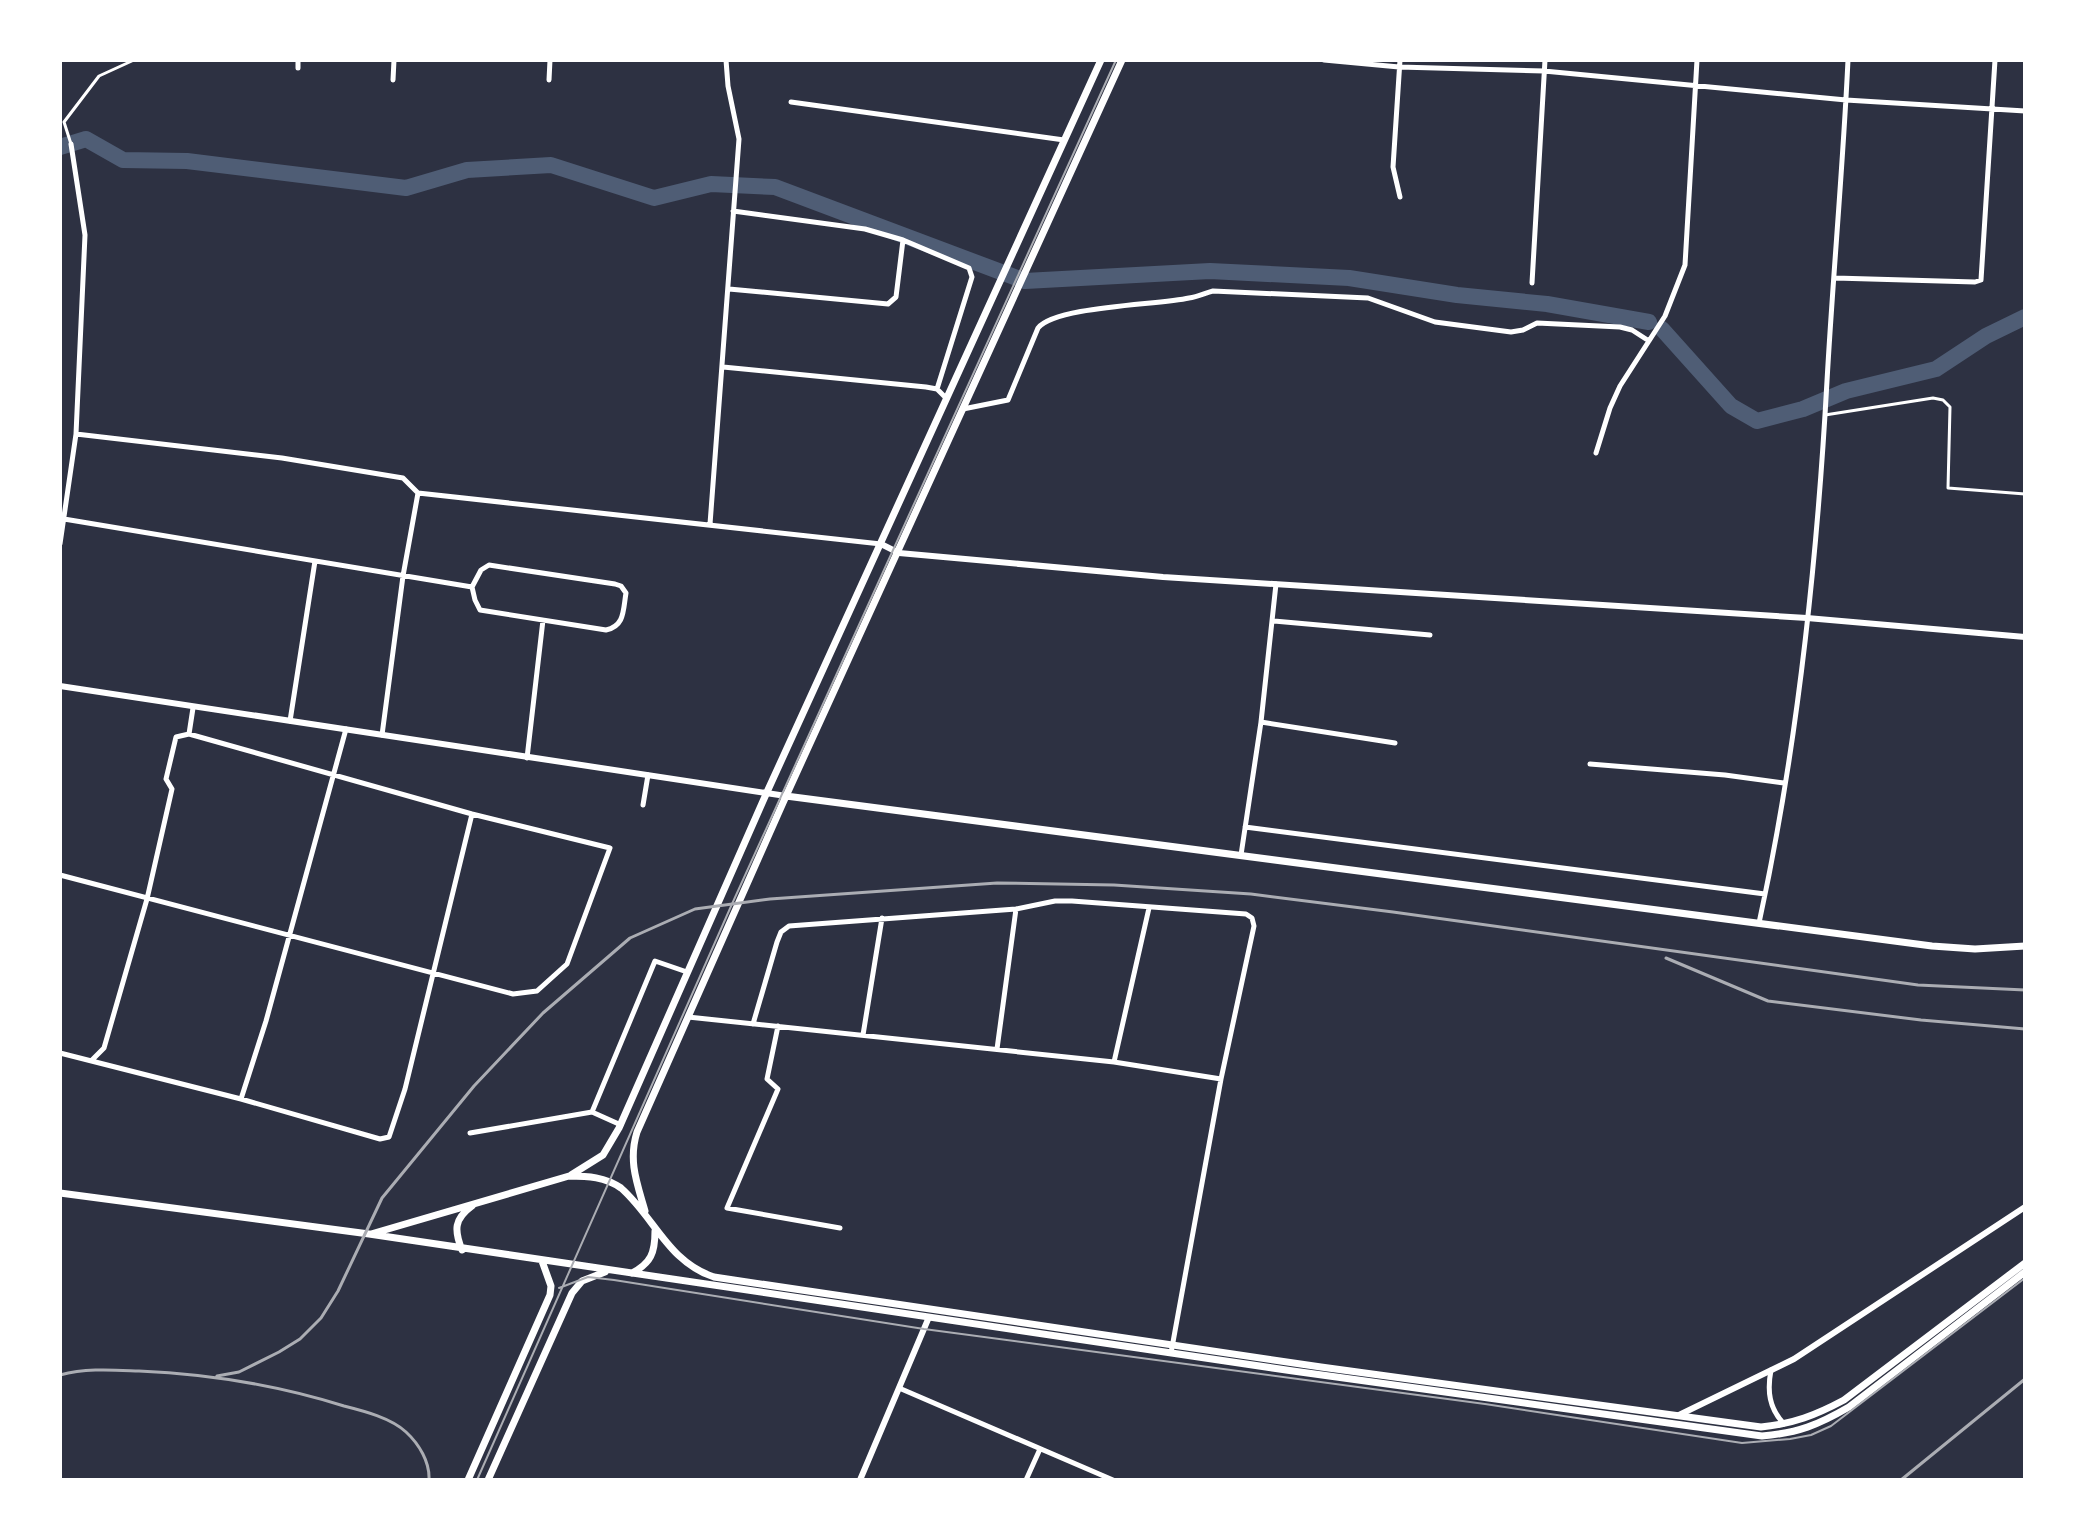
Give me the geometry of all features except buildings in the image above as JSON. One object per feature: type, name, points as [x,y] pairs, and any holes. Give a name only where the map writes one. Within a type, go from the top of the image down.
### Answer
[{"type":"main road","points":[[369,1234],[569,1176],[609,1149],[767,792],[1101,60]]},
{"type":"main road","points":[[647,1217],[632,1165],[637,1132],[786,796],[1122,60]]},
{"type":"main road","points":[[786,796],[1946,947],[2025,946]]},
{"type":"main road","points":[[569,1176],[595,1177],[613,1182],[629,1194],[655,1231],[688,1265],[714,1277],[1172,1349],[1762,1436],[1787,1434],[1819,1425],[1849,1407],[2025,1272]]},
{"type":"main road","points":[[60,1193],[369,1234],[929,1317],[1740,1426],[1784,1424],[1815,1416],[1844,1400],[2025,1263]]},
{"type":"main road","points":[[462,1250],[457,1237],[457,1220],[461,1213],[480,1200]]},
{"type":"main road","points":[[632,1273],[646,1266],[652,1253],[655,1231]]},
{"type":"main road","points":[[468,1480],[550,1295],[551,1286],[542,1261]]},
{"type":"main road","points":[[488,1480],[572,1293],[588,1277],[614,1271]]},
{"type":"street","points":[[298,60],[298,68]]},
{"type":"street","points":[[393,80],[394,60]]},
{"type":"street","points":[[549,80],[550,60]]},
{"type":"street","points":[[710,524],[739,139],[726,60]]},
{"type":"street","points":[[1324,60],[1544,71],[1846,100],[2025,111]]},
{"type":"street","points":[[1532,283],[1545,60]]},
{"type":"street","points":[[1596,453],[1620,386],[1665,316],[1685,265],[1697,60]]},
{"type":"street","points":[[1759,924],[1798,700],[1807,618],[1826,412],[1848,60]]},
{"type":"street","points":[[1835,278],[1981,280],[1995,60]]},
{"type":"street","points":[[1399,64],[1393,167],[1400,197]]},
{"type":"street","points":[[791,102],[1064,140]]},
{"type":"street","points":[[60,544],[76,434],[85,235],[71,144]]},
{"type":"street","points":[[733,211],[865,229],[903,240],[965,266],[972,272],[937,389]]},
{"type":"street","points":[[729,289],[888,304],[896,297],[903,240]]},
{"type":"street","points":[[963,409],[1008,400],[1044,320],[1093,310],[1192,298],[1213,291],[1368,298],[1435,322],[1511,332],[1537,323],[1620,327],[1632,330],[1649,341]]},
{"type":"street","points":[[723,367],[937,389],[946,398]]},
{"type":"street","points":[[76,434],[282,458],[403,478],[418,493],[881,544],[899,553],[1163,577],[1807,618],[2025,637]]},
{"type":"street","points":[[382,735],[403,576],[418,493]]},
{"type":"street","points":[[64,519],[472,587]]},
{"type":"street","points":[[290,721],[315,561]]},
{"type":"street","points":[[489,565],[615,584],[624,589],[620,622],[612,629],[480,610],[472,587],[481,570],[489,565]]},
{"type":"street","points":[[1241,856],[1274,621],[1276,583]]},
{"type":"street","points":[[527,758],[543,620]]},
{"type":"street","points":[[1274,621],[1430,635]]},
{"type":"street","points":[[60,686],[786,796]]},
{"type":"street","points":[[189,734],[193,708]]},
{"type":"street","points":[[1261,722],[1395,743]]},
{"type":"street","points":[[241,1099],[266,1021],[346,729]]},
{"type":"street","points":[[60,875],[147,899],[432,974],[513,994],[537,991],[567,964],[610,848],[472,814],[189,734],[176,737],[166,779],[172,789],[147,899],[104,1048],[91,1060]]},
{"type":"street","points":[[1590,764],[1784,783]]},
{"type":"street","points":[[643,805],[648,775]]},
{"type":"street","points":[[60,1053],[241,1099],[380,1139],[389,1137],[472,814]]},
{"type":"street","points":[[1245,827],[1765,894]]},
{"type":"street","points":[[753,1024],[781,932],[789,926],[1016,909],[1055,901],[1246,914],[1252,918],[1254,926],[1221,1079],[1172,1349]]},
{"type":"street","points":[[1114,1062],[1149,908]]},
{"type":"street","points":[[997,1049],[1016,909]]},
{"type":"street","points":[[863,1035],[882,918]]},
{"type":"street","points":[[592,1112],[655,961],[688,973]]},
{"type":"street","points":[[688,1017],[1114,1062],[1221,1079]]},
{"type":"street","points":[[778,1026],[767,1079],[778,1089],[727,1208],[840,1228]]},
{"type":"street","points":[[470,1133],[592,1112],[621,1125]]},
{"type":"street","points":[[1663,1423],[1794,1359],[2025,1207]]},
{"type":"street","points":[[860,1480],[929,1317]]},
{"type":"street","points":[[1771,1370],[1768,1393],[1771,1406],[1784,1424]]},
{"type":"street","points":[[899,1388],[1113,1480]]},
{"type":"street","points":[[1026,1480],[1040,1449]]},
{"type":"lane","points":[[71,144],[64,122],[99,76],[134,60]]},
{"type":"lane","points":[[1826,412],[1933,398],[1943,400],[1950,407],[1948,488],[2025,494]]},
{"type":"waterway","points":[[60,147],[86,139],[123,160],[187,161],[406,188],[467,170],[551,165],[654,198],[711,184],[775,187],[1025,281],[1210,271],[1349,278],[1457,295],[1547,304],[1649,322]]},
{"type":"waterway","points":[[1662,329],[1731,406],[1757,421],[1803,409],[1846,391],[1936,369],[1986,336],[2025,317]]},
{"type":"tram line","points":[[477,1480],[732,904],[1116,60]]},
{"type":"tram line","points":[[559,1288],[588,1277],[614,1280],[924,1329],[1485,1404],[1742,1443],[1811,1435],[1831,1426],[2025,1278]]},
{"type":"railway","points":[[217,1376],[239,1372],[279,1352],[300,1339],[321,1318],[338,1291],[382,1198],[474,1086],[543,1013],[630,938],[695,909],[770,899],[997,883],[1114,885],[1251,894],[1918,985],[2025,990]]},
{"type":"railway","points":[[1666,958],[1768,1001],[2025,1029]]},
{"type":"railway","points":[[60,1375],[109,1370],[192,1375],[268,1386],[360,1410],[393,1423],[411,1437],[426,1460],[429,1480]]},
{"type":"railway","points":[[1901,1480],[2025,1379]]}]
